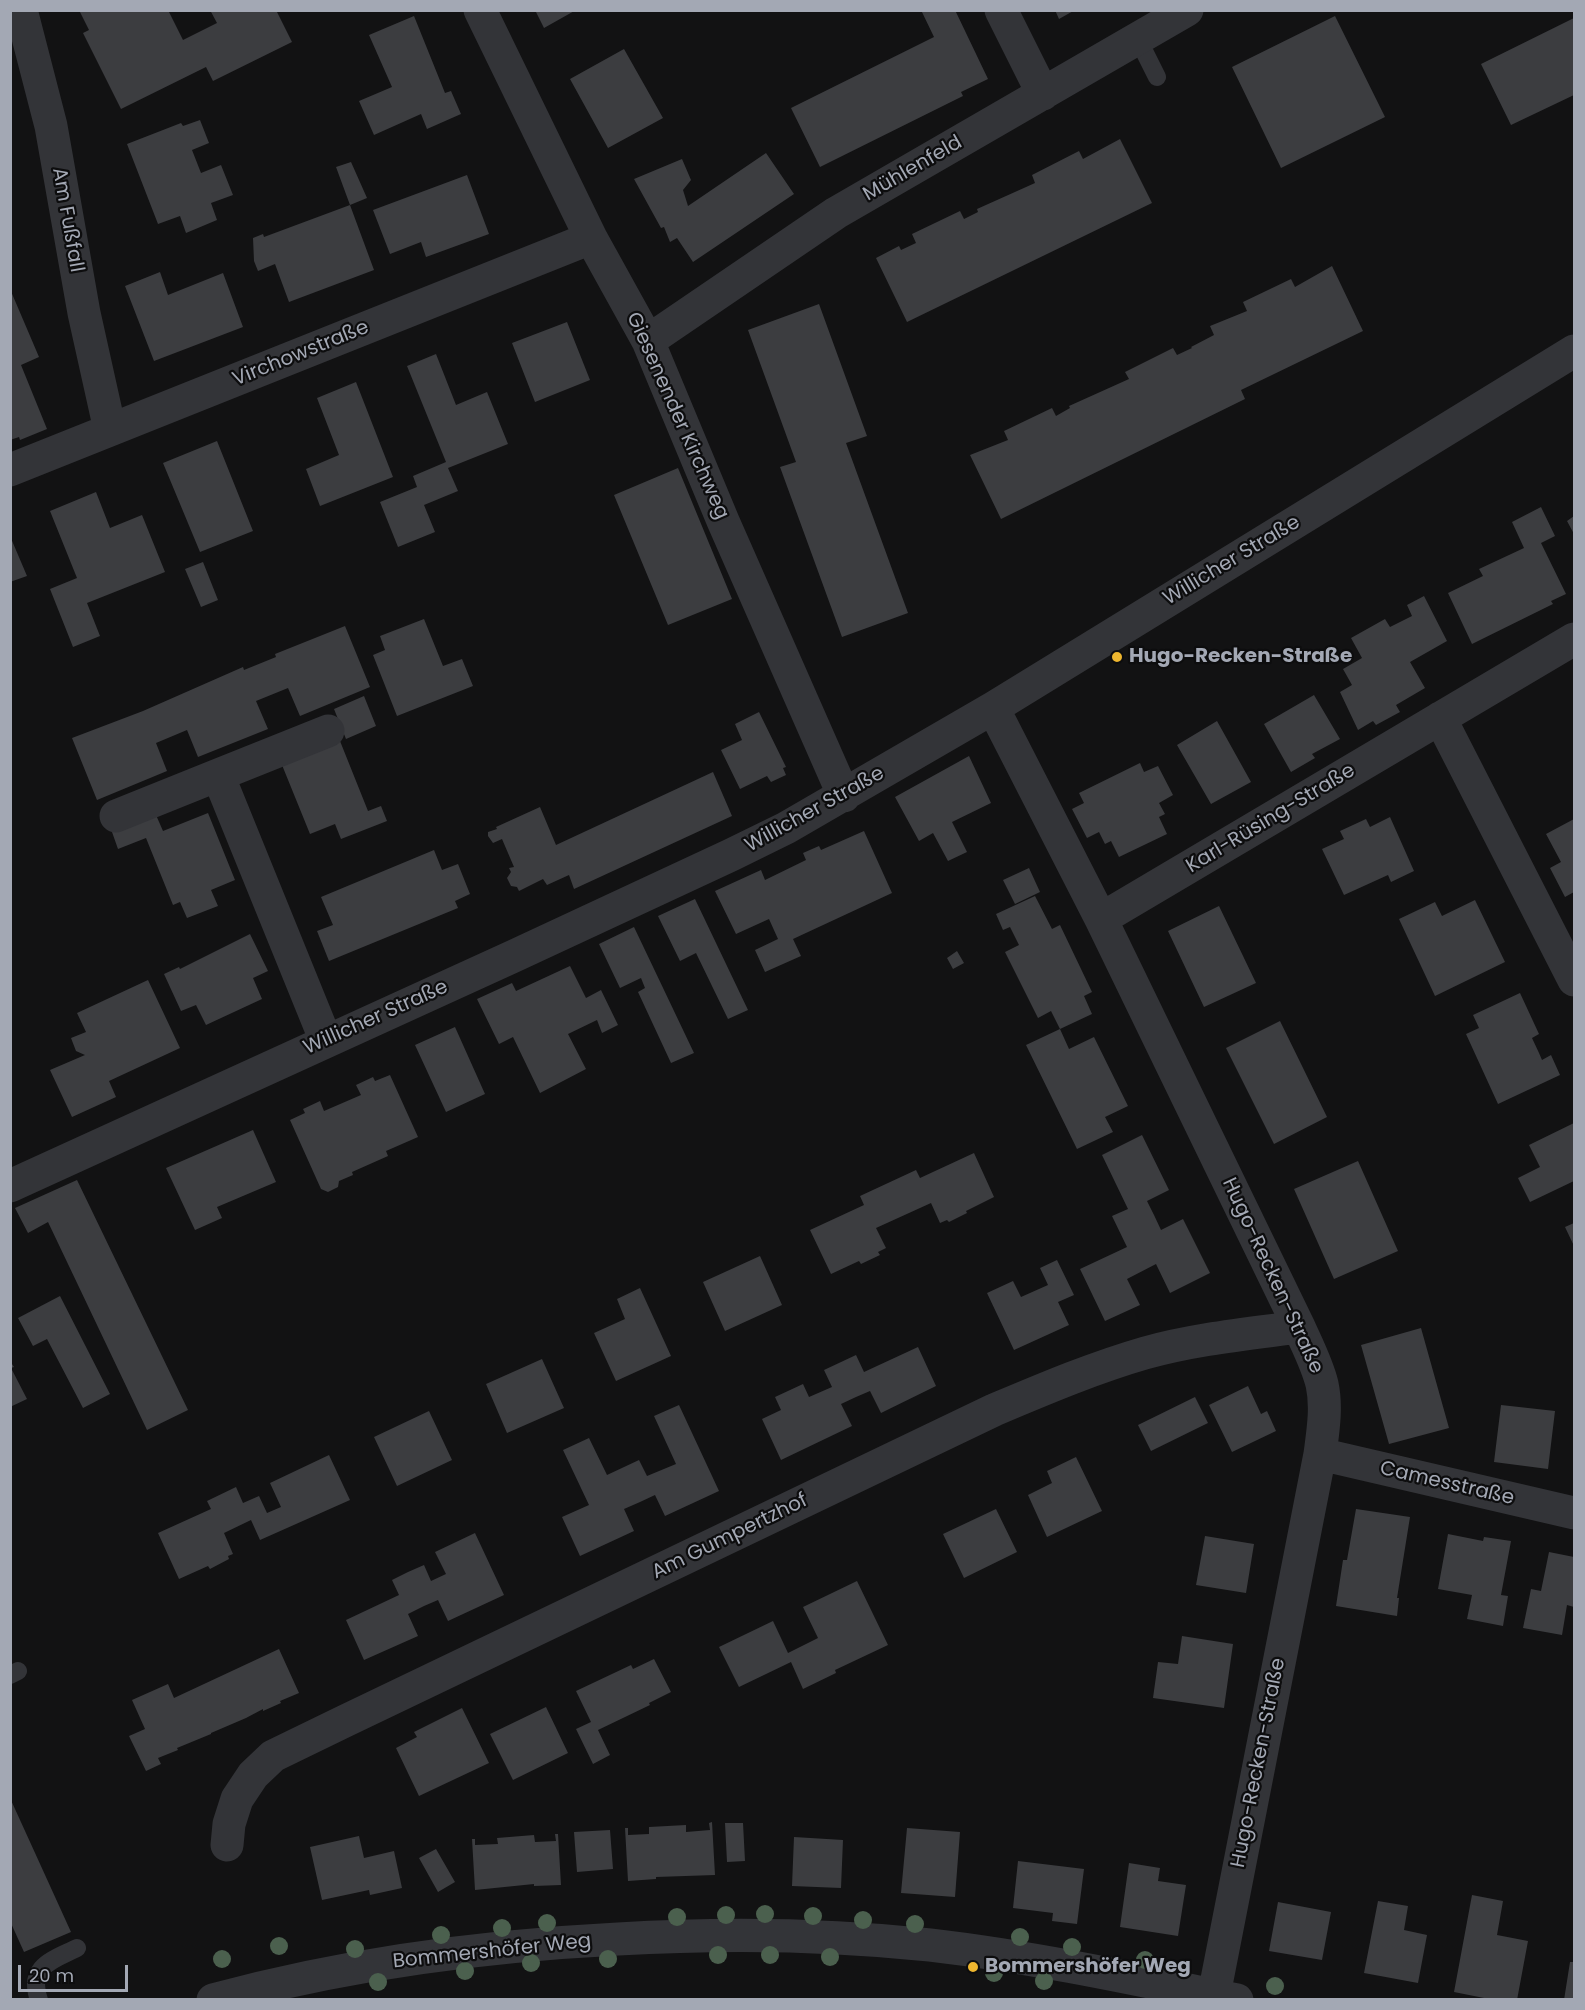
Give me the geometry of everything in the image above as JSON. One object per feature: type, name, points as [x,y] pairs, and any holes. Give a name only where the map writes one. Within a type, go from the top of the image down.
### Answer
[{"type":"street","name":"Am Fußfall","points":[[21,10],[51,126],[84,313],[110,430]]},
{"type":"street","name":"Giesenender Kirchweg","points":[[480,10],[591,238],[648,341],[723,521],[843,796]]},
{"type":"street","points":[[1001,10],[1043,94]]},
{"type":"street","name":"Mühlenfeld","points":[[648,341],[836,213],[1188,10]]},
{"type":"street","name":"Virchowstraße","points":[[10,470],[591,238]]},
{"type":"street","name":"Willicher Straße","points":[[10,1186],[731,855],[843,796],[993,708],[1575,351]]},
{"type":"street","name":"Karl-Rüsing-Straße","points":[[1101,919],[1575,639]]},
{"type":"street","name":"Hugo-Recken-Straße","points":[[993,708],[1101,919],[1299,1327],[1322,1384],[1325,1416],[1320,1454],[1221,1998]]},
{"type":"street","points":[[1440,718],[1479,773],[1575,980]]},
{"type":"street","points":[[116,816],[328,731]]},
{"type":"street","points":[[218,775],[326,1041]]},
{"type":"street","name":"Am Gumpertzhof","points":[[227,1845],[229,1824],[237,1799],[253,1774],[273,1756],[345,1721],[994,1410],[1080,1374],[1146,1353],[1215,1338],[1299,1327]]},
{"type":"street","name":"Camesstraße","points":[[1320,1454],[1575,1513]]},
{"type":"street","name":"Bommershöfer Weg","points":[[213,2000],[329,1973],[450,1953],[558,1943],[723,1935],[859,1939],[938,1946],[1015,1956],[1221,1998]]},
{"type":"lane","points":[[1138,39],[1156,77]]},
{"type":"lane","points":[[39,2000],[36,1989],[39,1970],[47,1962],[77,1948]]},
{"type":"building","points":[[79,10],[168,10],[183,40],[217,23],[210,10],[276,10],[292,42],[213,81],[206,67],[121,109],[83,33],[89,30]]},
{"type":"building","points":[[535,10],[576,10],[544,28]]},
{"type":"building","points":[[921,10],[955,10],[988,79],[961,92],[963,96],[820,167],[791,108],[934,37]]},
{"type":"building","points":[[1055,10],[1075,10],[1059,19]]},
{"type":"building","points":[[414,16],[445,93],[451,91],[461,114],[427,129],[421,114],[374,135],[359,101],[392,87],[369,35]]},
{"type":"building","points":[[1335,16],[1385,117],[1281,168],[1232,67]]},
{"type":"building","points":[[1574,18],[1574,95],[1511,125],[1481,64]]},
{"type":"building","points":[[624,49],[663,118],[608,148],[570,79]]},
{"type":"building","points":[[200,120],[209,143],[192,150],[201,173],[221,165],[233,195],[211,203],[217,220],[186,233],[180,216],[158,224],[127,144],[181,123],[183,126]]},
{"type":"building","points":[[1120,139],[1152,203],[907,322],[876,258],[899,246],[901,250],[916,243],[912,234],[960,211],[964,219],[978,212],[977,209],[1035,183],[1032,175],[1079,151],[1083,159]]},
{"type":"building","points":[[766,153],[794,194],[693,262],[677,238],[670,242],[664,227],[661,228],[634,179],[682,159],[691,180],[683,190],[688,206]]},
{"type":"building","points":[[351,162],[367,198],[350,205],[336,167]]},
{"type":"building","points":[[467,175],[489,234],[426,257],[421,242],[390,254],[373,210]]},
{"type":"building","points":[[350,205],[374,270],[289,302],[275,264],[258,271],[254,261],[253,238],[263,234],[264,237]]},
{"type":"building","points":[[1332,266],[1363,331],[1241,390],[1245,399],[1001,519],[970,455],[1008,440],[1004,431],[1052,408],[1056,416],[1070,408],[1069,406],[1129,379],[1125,372],[1173,348],[1177,355],[1192,348],[1214,335],[1210,326],[1247,311],[1243,302],[1291,279],[1295,287]]},
{"type":"building","points":[[160,272],[168,295],[223,273],[243,327],[154,361],[125,286]]},
{"type":"building","points":[[10,289],[39,357],[21,365],[47,429],[20,440],[19,437],[10,440]]},
{"type":"building","points":[[819,304],[867,436],[846,443],[908,613],[842,637],[780,467],[796,462],[748,330]]},
{"type":"building","points":[[567,322],[590,380],[535,402],[512,343]]},
{"type":"building","points":[[436,354],[456,405],[487,392],[508,444],[448,468],[458,491],[424,505],[435,532],[398,547],[380,502],[417,487],[413,476],[446,462],[407,366]]},
{"type":"building","points":[[356,382],[393,477],[320,506],[306,469],[339,455],[317,398]]},
{"type":"building","points":[[217,441],[253,531],[200,552],[163,463]]},
{"type":"building","points":[[678,468],[732,599],[668,625],[614,495]]},
{"type":"building","points":[[96,492],[110,528],[142,515],[165,572],[87,603],[100,636],[73,647],[50,589],[77,578],[50,511]]},
{"type":"building","points":[[1541,507],[1555,536],[1541,543],[1566,594],[1551,601],[1553,604],[1472,644],[1448,593],[1483,576],[1479,569],[1524,548],[1512,522]]},
{"type":"building","points":[[1574,516],[1574,534],[1567,521]]},
{"type":"building","points":[[10,536],[27,576],[10,582]]},
{"type":"building","points":[[203,562],[218,600],[201,607],[185,569]]},
{"type":"building","points":[[1424,596],[1447,641],[1410,662],[1425,688],[1396,705],[1400,712],[1376,725],[1373,721],[1358,730],[1340,692],[1352,685],[1343,669],[1362,658],[1351,638],[1385,619],[1390,627],[1412,616],[1407,605]]},
{"type":"building","points":[[424,619],[443,666],[462,659],[473,686],[397,716],[373,655],[385,650],[380,636]]},
{"type":"building","points":[[345,626],[370,687],[300,716],[288,688],[256,701],[268,729],[198,757],[187,730],[156,743],[167,771],[97,800],[72,738],[143,711],[243,667],[244,670],[276,657],[275,654]]},
{"type":"building","points":[[1314,695],[1340,739],[1312,754],[1315,758],[1291,772],[1264,724]]},
{"type":"building","points":[[364,696],[376,726],[346,739],[334,709]]},
{"type":"building","points":[[759,712],[786,767],[783,768],[786,775],[771,782],[767,776],[740,789],[721,750],[742,740],[735,724]]},
{"type":"building","points":[[1217,721],[1251,782],[1211,804],[1177,745]]},
{"type":"building","points":[[340,741],[368,811],[381,806],[387,821],[341,839],[335,824],[310,834],[282,765]]},
{"type":"building","points":[[969,756],[991,803],[952,822],[967,852],[948,861],[933,833],[919,841],[895,797]]},
{"type":"building","points":[[1140,763],[1144,772],[1158,766],[1173,795],[1159,803],[1165,814],[1159,817],[1167,834],[1119,857],[1111,841],[1105,844],[1099,832],[1087,838],[1072,809],[1084,803],[1079,793]]},
{"type":"building","points":[[713,772],[732,816],[574,889],[569,875],[547,885],[543,879],[519,891],[517,887],[511,886],[507,878],[511,872],[509,868],[514,867],[502,839],[493,843],[488,836],[488,832],[497,829],[496,827],[540,807],[556,845]]},
{"type":"building","points":[[208,813],[235,880],[211,890],[218,906],[187,918],[180,902],[173,905],[146,838],[118,849],[112,832],[156,815],[163,831]]},
{"type":"building","points":[[1390,817],[1414,871],[1391,882],[1388,875],[1344,895],[1322,849],[1344,839],[1340,831],[1366,819],[1370,827]]},
{"type":"building","points":[[1574,819],[1574,892],[1565,897],[1550,868],[1561,862],[1546,834]]},
{"type":"building","points":[[864,831],[892,893],[793,939],[801,956],[765,972],[755,950],[778,939],[769,919],[736,934],[715,891],[761,870],[765,880],[806,860],[803,853],[819,846],[821,850]]},
{"type":"building","points":[[434,850],[442,870],[458,864],[470,894],[455,901],[458,908],[329,961],[317,931],[333,925],[321,897]]},
{"type":"building","points":[[1029,868],[1040,892],[1015,904],[1003,880]]},
{"type":"building","points":[[1035,896],[1052,929],[1060,925],[1092,992],[1084,996],[1092,1014],[1060,1029],[1051,1011],[1038,1018],[1005,952],[1019,945],[1010,927],[1003,930],[996,914]]},
{"type":"building","points":[[695,899],[748,1010],[728,1019],[696,953],[680,961],[658,916]]},
{"type":"building","points":[[1475,900],[1505,962],[1435,996],[1399,919],[1435,902],[1442,916]]},
{"type":"building","points":[[1219,906],[1256,983],[1204,1007],[1168,931]]},
{"type":"building","points":[[634,927],[694,1053],[671,1063],[638,992],[645,988],[641,978],[620,988],[599,944]]},
{"type":"building","points":[[250,934],[268,971],[253,978],[262,999],[206,1025],[196,1005],[181,1011],[164,974],[179,967],[180,969]]},
{"type":"building","points":[[957,951],[964,963],[953,969],[947,958]]},
{"type":"building","points":[[570,966],[586,998],[601,990],[618,1025],[602,1033],[597,1020],[568,1034],[586,1069],[540,1093],[513,1037],[499,1044],[477,999],[512,983],[516,991]]},
{"type":"building","points":[[148,980],[180,1048],[109,1081],[116,1097],[72,1117],[50,1070],[85,1055],[76,1051],[71,1038],[86,1032],[77,1013]]},
{"type":"building","points":[[1520,993],[1539,1034],[1532,1038],[1542,1060],[1551,1055],[1560,1075],[1498,1104],[1466,1034],[1479,1028],[1473,1015]]},
{"type":"building","points":[[1280,1021],[1327,1117],[1274,1144],[1226,1048]]},
{"type":"building","points":[[455,1027],[485,1094],[446,1112],[415,1045]]},
{"type":"building","points":[[1060,1029],[1069,1049],[1094,1037],[1128,1106],[1105,1117],[1113,1132],[1077,1149],[1026,1045]]},
{"type":"building","points":[[390,1075],[418,1137],[386,1151],[388,1156],[352,1172],[353,1175],[339,1181],[338,1187],[328,1192],[321,1189],[290,1120],[305,1113],[303,1109],[320,1101],[324,1111],[361,1095],[356,1085],[373,1077],[375,1081]]},
{"type":"building","points":[[1574,1123],[1574,1181],[1530,1202],[1518,1178],[1540,1167],[1529,1145]]},
{"type":"building","points":[[253,1130],[276,1182],[217,1207],[222,1218],[195,1230],[166,1168]]},
{"type":"building","points":[[1142,1135],[1169,1190],[1147,1201],[1161,1230],[1183,1219],[1210,1273],[1170,1293],[1156,1264],[1127,1279],[1140,1305],[1105,1321],[1080,1269],[1127,1247],[1112,1216],[1128,1209],[1102,1155]]},
{"type":"building","points":[[974,1153],[994,1197],[949,1222],[947,1220],[940,1223],[931,1203],[876,1228],[886,1248],[878,1252],[880,1255],[861,1264],[859,1261],[831,1274],[810,1230],[864,1205],[860,1196],[916,1170],[920,1178]]},
{"type":"building","points":[[1358,1161],[1398,1251],[1334,1279],[1294,1189]]},
{"type":"building","points":[[77,1180],[188,1410],[147,1430],[48,1222],[28,1233],[15,1208]]},
{"type":"building","points":[[1574,1223],[1574,1246],[1565,1227]]},
{"type":"building","points":[[760,1256],[782,1305],[725,1331],[703,1282]]},
{"type":"building","points":[[1057,1260],[1074,1295],[1058,1302],[1069,1325],[1014,1350],[987,1293],[1013,1281],[1021,1297],[1048,1285],[1040,1268]]},
{"type":"building","points":[[640,1288],[671,1356],[616,1381],[594,1333],[625,1319],[617,1299]]},
{"type":"building","points":[[60,1296],[110,1394],[83,1408],[47,1339],[33,1346],[18,1318]]},
{"type":"building","points":[[1421,1328],[1449,1428],[1389,1444],[1361,1345]]},
{"type":"building","points":[[918,1347],[936,1386],[881,1413],[870,1391],[841,1404],[852,1426],[781,1460],[762,1419],[781,1410],[775,1397],[803,1384],[809,1397],[832,1387],[824,1370],[856,1355],[864,1372]]},
{"type":"building","points":[[542,1359],[564,1408],[507,1433],[486,1384]]},
{"type":"building","points":[[10,1361],[14,1367],[11,1368],[27,1399],[10,1407]]},
{"type":"building","points":[[1248,1386],[1261,1414],[1267,1411],[1276,1431],[1232,1452],[1209,1405]]},
{"type":"building","points":[[1195,1397],[1208,1423],[1151,1451],[1138,1425]]},
{"type":"building","points":[[679,1405],[719,1491],[665,1516],[655,1495],[624,1509],[634,1531],[580,1556],[562,1517],[589,1505],[563,1450],[589,1438],[607,1475],[639,1460],[647,1476],[676,1464],[654,1416]]},
{"type":"building","points":[[1501,1405],[1555,1411],[1548,1469],[1494,1462]]},
{"type":"building","points":[[429,1411],[452,1460],[397,1486],[374,1437]]},
{"type":"building","points":[[329,1455],[350,1500],[260,1540],[251,1520],[224,1533],[233,1554],[228,1556],[229,1559],[210,1569],[208,1566],[179,1579],[158,1533],[211,1509],[207,1501],[236,1487],[243,1503],[259,1496],[267,1513],[281,1507],[270,1483]]},
{"type":"building","points":[[1076,1457],[1102,1511],[1047,1537],[1028,1495],[1052,1483],[1047,1471]]},
{"type":"building","points":[[996,1509],[1017,1552],[964,1578],[943,1534]]},
{"type":"building","points":[[1356,1509],[1410,1517],[1397,1598],[1399,1598],[1397,1616],[1336,1606],[1343,1560],[1347,1560]]},
{"type":"building","points":[[475,1533],[504,1595],[448,1621],[438,1600],[424,1606],[408,1614],[418,1636],[364,1660],[346,1620],[399,1595],[392,1580],[408,1572],[424,1565],[431,1581],[446,1574],[435,1552]]},
{"type":"building","points":[[1448,1534],[1483,1541],[1484,1537],[1511,1541],[1501,1595],[1508,1596],[1503,1626],[1467,1619],[1472,1595],[1438,1589]]},
{"type":"building","points":[[1205,1536],[1254,1544],[1246,1593],[1196,1585]]},
{"type":"building","points":[[1549,1552],[1574,1557],[1574,1607],[1567,1605],[1562,1635],[1523,1628],[1531,1589],[1541,1591]]},
{"type":"building","points":[[857,1581],[888,1645],[835,1670],[836,1673],[803,1689],[791,1662],[739,1687],[719,1647],[773,1621],[788,1653],[818,1638],[803,1607]]},
{"type":"building","points":[[1182,1636],[1233,1644],[1224,1708],[1153,1698],[1158,1662],[1178,1664]]},
{"type":"building","points":[[279,1649],[299,1693],[177,1748],[178,1750],[158,1758],[161,1764],[146,1771],[129,1736],[145,1729],[132,1700],[168,1684],[174,1698]]},
{"type":"building","points":[[654,1659],[671,1692],[649,1703],[650,1705],[598,1730],[610,1755],[593,1764],[576,1729],[591,1722],[576,1691],[631,1665],[633,1669]]},
{"type":"building","points":[[546,1707],[568,1753],[513,1780],[490,1734]]},
{"type":"building","points":[[462,1708],[489,1763],[419,1796],[396,1748],[417,1737],[414,1732]]},
{"type":"building","points":[[10,1798],[71,1932],[24,1952],[10,1921]]},
{"type":"building","points":[[712,1822],[715,1875],[656,1877],[656,1879],[628,1881],[625,1828],[628,1828],[628,1835],[649,1834],[649,1827],[686,1825],[686,1832],[710,1830],[709,1823]]},
{"type":"building","points":[[725,1823],[743,1823],[745,1861],[727,1862]]},
{"type":"building","points":[[907,1828],[960,1832],[955,1897],[901,1893]]},
{"type":"building","points":[[610,1830],[613,1869],[577,1872],[574,1832]]},
{"type":"building","points":[[555,1834],[558,1834],[561,1885],[534,1886],[534,1884],[475,1890],[472,1839],[475,1839],[475,1845],[498,1844],[497,1838],[534,1835],[535,1842],[556,1841]]},
{"type":"building","points":[[359,1836],[364,1858],[394,1851],[402,1888],[370,1895],[369,1890],[322,1900],[310,1847]]},
{"type":"building","points":[[794,1837],[843,1840],[841,1888],[792,1886]]},
{"type":"building","points":[[436,1849],[455,1882],[438,1892],[419,1858]]},
{"type":"building","points":[[1018,1861],[1084,1869],[1077,1924],[1052,1921],[1053,1913],[1013,1908]]},
{"type":"building","points":[[1129,1863],[1160,1868],[1158,1881],[1186,1885],[1178,1936],[1120,1927]]},
{"type":"building","points":[[1472,1895],[1503,1901],[1497,1935],[1528,1941],[1517,2000],[1494,2000],[1454,1992]]},
{"type":"building","points":[[1378,1901],[1408,1906],[1404,1930],[1427,1935],[1418,1983],[1364,1973]]},
{"type":"building","points":[[1278,1902],[1331,1912],[1322,1960],[1269,1951]]},
{"type":"building","points":[[1570,1962],[1574,1962],[1574,2000],[1564,2000]]},
{"type":"place","name":"Hugo-Recken-Straße","points":[[1117,657]]},
{"type":"place","name":"Bommershöfer Weg","points":[[973,1967]]}]
